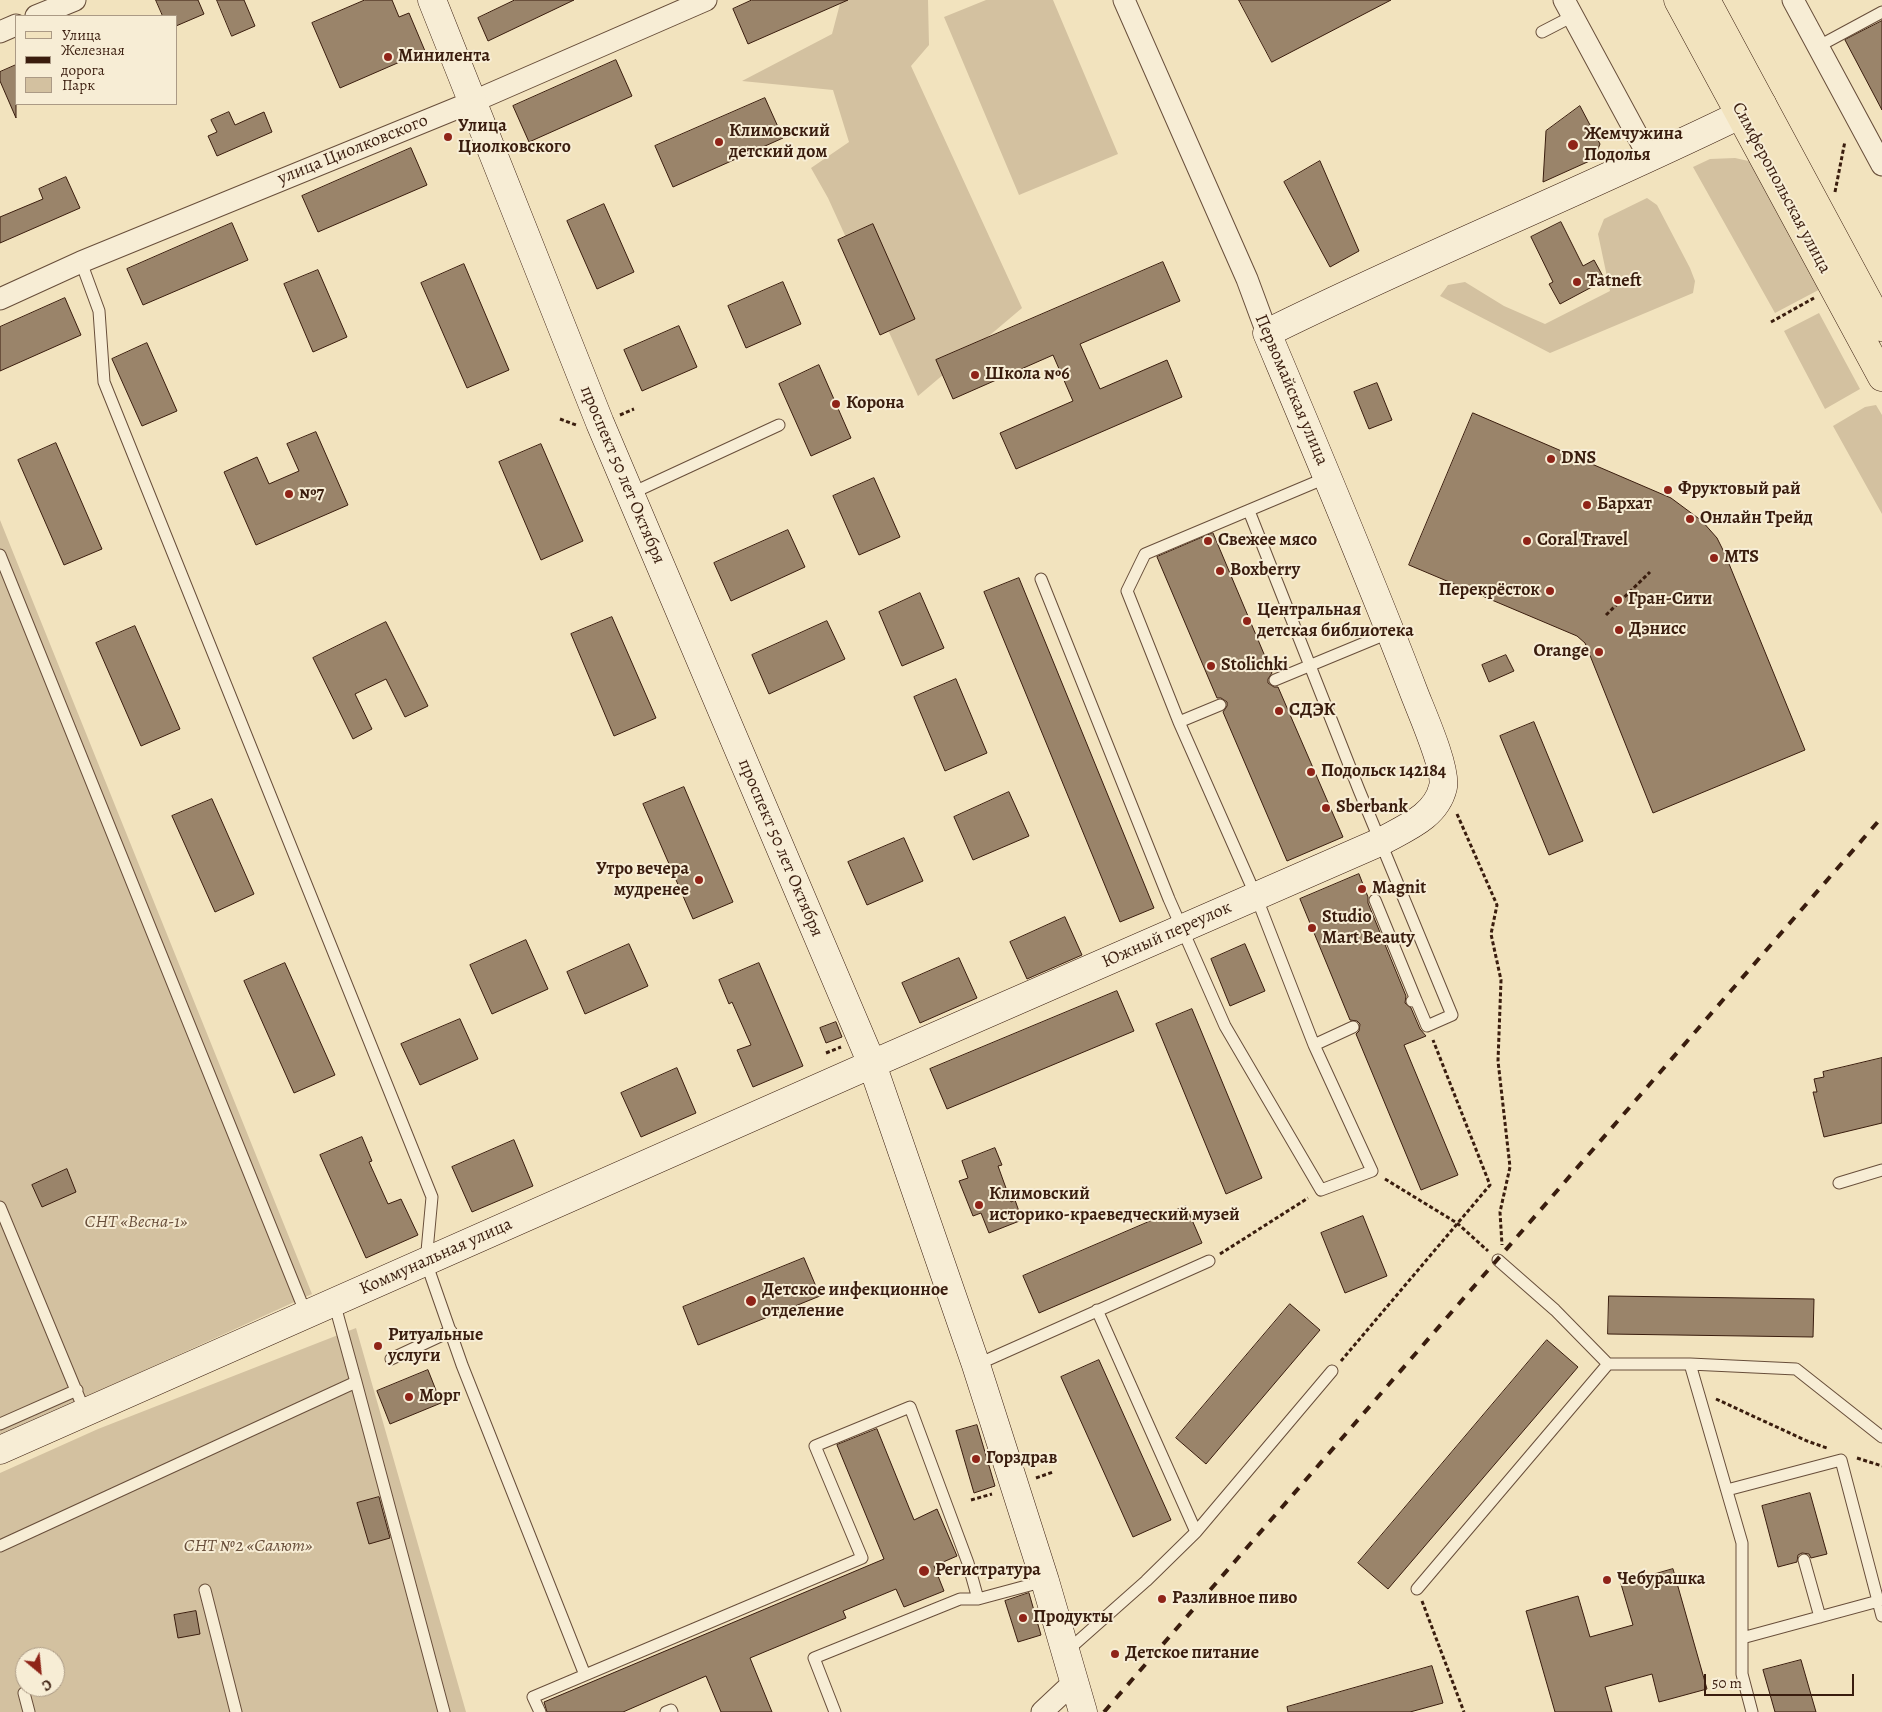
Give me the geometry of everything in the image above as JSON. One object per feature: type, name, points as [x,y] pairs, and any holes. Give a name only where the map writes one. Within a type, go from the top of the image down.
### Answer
[{"type":"main road","name":"Симферопольская улица","points":[[1678,0],[1752,109],[1882,327]]},
{"type":"main road","name":"Симферопольская улица","points":[[1706,0],[1752,109],[1882,377]]},
{"type":"street","points":[[38,15],[75,0]]},
{"type":"street","name":"проспект 50 лет Октября","points":[[432,0],[630,494],[872,1064],[976,1364],[1045,1581],[1083,1712]]},
{"type":"street","name":"улица Циолковского","points":[[0,299],[81,262],[472,102],[706,0]]},
{"type":"street","name":"Первомайская улица","points":[[1124,0],[1247,279],[1267,333],[1328,477],[1391,632],[1436,751],[1444,785]]},
{"type":"street","points":[[1793,0],[1882,165]]},
{"type":"street","points":[[1569,8],[1650,159]]},
{"type":"street","points":[[0,32],[15,25]]},
{"type":"street","points":[[1267,333],[1330,302],[1650,159],[1752,109]]},
{"type":"street","name":"Южный переулок","points":[[872,1064],[1380,842],[1418,821],[1436,806],[1444,785]]},
{"type":"street","name":"Коммунальная улица","points":[[0,1450],[81,1401],[306,1314],[872,1064]]},
{"type":"street","points":[[1042,1712],[1074,1682]]},
{"type":"lane","points":[[1542,32],[1569,8]]},
{"type":"lane","points":[[1819,46],[1882,12]]},
{"type":"lane","points":[[81,262],[99,311],[104,382],[432,1197],[426,1262],[450,1331],[584,1675]]},
{"type":"lane","points":[[630,494],[778,425]]},
{"type":"lane","points":[[1041,579],[1183,928],[1225,1026],[1321,1190],[1372,1171],[1314,1045],[1256,896],[1179,722],[1126,591],[1145,554],[1328,477]]},
{"type":"lane","points":[[1249,511],[1380,842],[1452,1015],[1427,1026],[1414,1001],[1375,900]]},
{"type":"lane","points":[[0,555],[306,1314]]},
{"type":"lane","points":[[1275,680],[1391,632]]},
{"type":"lane","points":[[1179,722],[1220,705]]},
{"type":"lane","points":[[1314,1045],[1353,1027]]},
{"type":"lane","points":[[1839,1183],[1882,1170]]},
{"type":"lane","points":[[0,1207],[81,1401],[0,1424]]},
{"type":"lane","points":[[1500,1256],[1608,1364],[1690,1364],[1796,1369],[1882,1437]]},
{"type":"lane","points":[[976,1364],[1209,1261]]},
{"type":"lane","points":[[334,1302],[444,1712]]},
{"type":"lane","points":[[1097,1310],[1196,1532]]},
{"type":"lane","points":[[391,1360],[450,1331]]},
{"type":"lane","points":[[1417,1589],[1608,1364]]},
{"type":"lane","points":[[1690,1364],[1742,1543],[1742,1674],[1752,1712]]},
{"type":"lane","points":[[1066,1652],[1146,1581],[1196,1532],[1332,1371]]},
{"type":"lane","points":[[0,1546],[356,1382]]},
{"type":"lane","points":[[540,1712],[533,1697],[862,1558],[815,1446],[910,1407],[968,1563],[978,1599]]},
{"type":"lane","points":[[1727,1490],[1841,1460],[1880,1601],[1882,1616]]},
{"type":"lane","points":[[1804,1560],[1820,1617]]},
{"type":"lane","points":[[835,1712],[814,1658],[960,1599],[978,1599],[1045,1581]]},
{"type":"lane","points":[[205,1590],[236,1712]]},
{"type":"lane","points":[[1742,1638],[1880,1601]]},
{"type":"lane","points":[[25,1697],[29,1712]]},
{"type":"lane","points":[[666,1712],[671,1710],[672,1712]]},
{"type":"path","points":[[1835,193],[1851,109]]},
{"type":"path","points":[[1771,322],[1816,297]]},
{"type":"path","points":[[1606,616],[1650,572]]},
{"type":"path","points":[[1444,785],[1497,905],[1491,934],[1501,980],[1498,1061],[1510,1167],[1500,1212],[1500,1256]]},
{"type":"path","points":[[1332,1371],[1490,1185],[1427,1026]]},
{"type":"path","points":[[1372,1171],[1457,1223],[1500,1256]]},
{"type":"path","points":[[1209,1261],[1321,1190]]},
{"type":"path","points":[[1697,1391],[1807,1441],[1835,1450]]},
{"type":"path","points":[[1854,1457],[1882,1466]]},
{"type":"path","points":[[1417,1589],[1464,1712]]},
{"type":"green space","points":[[841,0],[928,0],[929,45],[911,66],[1022,308],[918,396],[828,198],[811,168],[849,142],[833,90],[742,81],[832,34]]},
{"type":"green space","points":[[986,0],[1053,0],[1118,154],[1019,195],[944,17]]},
{"type":"green space","points":[[1735,158],[1762,164],[1826,286],[1775,313],[1693,167],[1710,159]]},
{"type":"green space","points":[[1647,198],[1657,205],[1690,268],[1695,281],[1693,293],[1550,353],[1440,296],[1448,285],[1465,282],[1504,306],[1545,324],[1610,291],[1598,234],[1604,219]]},
{"type":"green space","points":[[1819,313],[1860,389],[1825,409],[1784,331]]},
{"type":"green space","points":[[1876,405],[1882,415],[1882,514],[1833,426],[1865,407]]},
{"type":"green space","name":"СНТ «Весна-1»","points":[[0,520],[312,1294],[0,1436]]},
{"type":"green space","name":"СНТ №2 «Салют»","points":[[356,1328],[466,1712],[0,1712],[0,1473],[98,1429]]},
{"type":"building","points":[[156,0],[198,0],[204,14],[178,25],[178,15],[163,15]]},
{"type":"building","points":[[217,0],[244,0],[255,26],[232,36]]},
{"type":"building","points":[[365,0],[392,0],[399,17],[409,13],[425,51],[340,88],[312,23]]},
{"type":"building","points":[[515,0],[574,0],[488,41],[478,18]]},
{"type":"building","points":[[752,0],[848,0],[748,44],[733,9]]},
{"type":"building","points":[[1239,0],[1391,0],[1272,62]]},
{"type":"building","points":[[1882,21],[1882,110],[1845,40]]},
{"type":"building","points":[[616,60],[632,96],[529,142],[513,106]]},
{"type":"building","points":[[15,65],[16,118],[0,81],[0,72]]},
{"type":"building","name":"Климовский детский дом","points":[[765,98],[783,138],[673,187],[655,146]]},
{"type":"building","points":[[1580,106],[1600,144],[1594,159],[1543,182],[1546,131]]},
{"type":"building","points":[[229,112],[235,125],[264,112],[272,132],[217,156],[208,136],[217,132],[211,120]]},
{"type":"building","points":[[411,148],[427,185],[318,232],[302,196]]},
{"type":"building","points":[[1320,161],[1359,251],[1330,267],[1284,182]]},
{"type":"building","points":[[66,177],[80,208],[0,243],[0,217],[43,199],[39,189]]},
{"type":"building","points":[[604,204],[634,272],[597,289],[567,221]]},
{"type":"building","points":[[1561,222],[1583,266],[1594,260],[1605,280],[1560,304],[1549,284],[1553,282],[1531,237]]},
{"type":"building","points":[[232,223],[248,260],[143,305],[127,269]]},
{"type":"building","points":[[873,224],[915,319],[880,335],[838,240]]},
{"type":"building","name":"Школа №6","points":[[1163,262],[1180,301],[1080,344],[1100,389],[1167,360],[1182,397],[1016,469],[1000,433],[1073,401],[1053,355],[953,399],[936,360]]},
{"type":"building","points":[[464,264],[509,370],[467,388],[421,283]]},
{"type":"building","points":[[318,270],[347,337],[313,352],[284,284]]},
{"type":"building","points":[[783,282],[801,324],[746,348],[728,306]]},
{"type":"building","points":[[65,298],[81,335],[0,371],[0,327]]},
{"type":"building","points":[[679,326],[697,367],[642,391],[624,350]]},
{"type":"building","points":[[147,343],[177,411],[142,426],[112,359]]},
{"type":"building","points":[[819,365],[851,438],[811,456],[779,384]]},
{"type":"building","points":[[1377,383],[1392,420],[1369,429],[1354,392]]},
{"type":"building","name":"Гран-Сити","points":[[1473,413],[1671,498],[1702,521],[1717,538],[1725,554],[1805,750],[1653,813],[1585,643],[1577,636],[1409,565]]},
{"type":"building","name":"№7","points":[[316,432],[348,505],[256,545],[224,472],[257,457],[269,484],[299,471],[287,444]]},
{"type":"building","points":[[56,443],[102,549],[64,565],[18,460]]},
{"type":"building","points":[[541,444],[583,541],[541,560],[499,462]]},
{"type":"building","points":[[874,478],[900,537],[859,555],[833,496]]},
{"type":"building","points":[[788,530],[805,567],[731,601],[714,563]]},
{"type":"building","points":[[1213,533],[1272,673],[1268,683],[1278,687],[1343,837],[1287,861],[1223,712],[1227,702],[1217,698],[1157,557]]},
{"type":"building","points":[[1019,578],[1154,908],[1120,922],[984,592]]},
{"type":"building","points":[[920,593],[944,648],[902,666],[879,612]]},
{"type":"building","points":[[612,617],[656,718],[614,736],[571,634]]},
{"type":"building","points":[[827,621],[845,659],[769,694],[752,655]]},
{"type":"building","points":[[386,622],[428,706],[405,717],[386,679],[355,694],[372,729],[353,739],[313,658]]},
{"type":"building","points":[[135,626],[180,729],[141,746],[96,643]]},
{"type":"building","points":[[1506,655],[1514,671],[1489,682],[1482,665]]},
{"type":"building","points":[[956,679],[987,753],[945,771],[914,697]]},
{"type":"building","points":[[1534,722],[1583,841],[1549,855],[1500,736]]},
{"type":"building","points":[[684,787],[733,902],[693,919],[643,804]]},
{"type":"building","points":[[1009,792],[1029,836],[973,860],[954,817]]},
{"type":"building","points":[[212,799],[254,894],[215,912],[172,816]]},
{"type":"building","points":[[904,838],[923,881],[867,905],[848,862]]},
{"type":"building","points":[[1359,874],[1368,897],[1368,903],[1406,996],[1405,1003],[1411,1008],[1420,1029],[1426,1036],[1404,1045],[1458,1175],[1421,1190],[1356,1034],[1359,1031],[1360,1024],[1357,1021],[1350,1020],[1300,899]]},
{"type":"building","points":[[1065,917],[1082,955],[1027,979],[1010,942]]},
{"type":"building","points":[[526,940],[548,989],[492,1014],[470,965]]},
{"type":"building","points":[[629,944],[648,986],[585,1014],[567,972]]},
{"type":"building","points":[[1245,944],[1265,991],[1230,1006],[1211,959]]},
{"type":"building","points":[[959,958],[977,998],[920,1023],[902,983]]},
{"type":"building","points":[[285,963],[335,1075],[294,1093],[244,981]]},
{"type":"building","points":[[759,963],[803,1066],[753,1087],[737,1050],[751,1045],[732,1002],[729,1004],[719,980]]},
{"type":"building","points":[[1117,991],[1134,1031],[947,1109],[930,1069]]},
{"type":"building","points":[[1192,1009],[1262,1178],[1226,1194],[1156,1024]]},
{"type":"building","points":[[460,1019],[478,1059],[420,1085],[401,1044]]},
{"type":"building","points":[[836,1022],[842,1037],[826,1043],[820,1028]]},
{"type":"building","points":[[1882,1058],[1882,1123],[1824,1137],[1813,1092],[1817,1092],[1814,1079],[1824,1077],[1823,1072]]},
{"type":"building","points":[[677,1068],[696,1113],[641,1137],[621,1093]]},
{"type":"building","points":[[362,1137],[372,1161],[369,1162],[388,1204],[401,1199],[418,1235],[366,1258],[320,1155]]},
{"type":"building","points":[[514,1140],[533,1186],[472,1212],[452,1167]]},
{"type":"building","points":[[995,1148],[1002,1165],[998,1166],[1011,1202],[1015,1200],[1022,1220],[989,1233],[981,1213],[973,1216],[959,1181],[968,1178],[962,1161]]},
{"type":"building","points":[[67,1169],[76,1192],[42,1207],[32,1185]]},
{"type":"building","points":[[1186,1206],[1202,1243],[1039,1313],[1023,1276]]},
{"type":"building","points":[[1363,1216],[1387,1276],[1345,1293],[1321,1233]]},
{"type":"building","name":"Детское инфекционное отделение","points":[[804,1258],[820,1296],[698,1345],[683,1307]]},
{"type":"building","points":[[1609,1296],[1814,1299],[1813,1337],[1608,1334]]},
{"type":"building","points":[[1290,1304],[1320,1330],[1206,1464],[1176,1438]]},
{"type":"building","points":[[1547,1340],[1578,1367],[1388,1589],[1358,1563]]},
{"type":"building","points":[[1099,1360],[1171,1520],[1133,1537],[1061,1377]]},
{"type":"building","name":"Морг","points":[[428,1370],[441,1403],[390,1424],[377,1391]]},
{"type":"building","name":"Горздрав","points":[[977,1425],[995,1486],[974,1493],[956,1431]]},
{"type":"building","points":[[877,1429],[914,1520],[937,1509],[957,1556],[934,1566],[944,1591],[904,1607],[896,1589],[843,1611],[846,1618],[750,1658],[772,1712],[721,1712],[706,1676],[623,1712],[547,1712],[544,1702],[884,1559],[837,1445]]},
{"type":"building","points":[[1810,1493],[1827,1554],[1811,1558],[1809,1554],[1802,1553],[1798,1555],[1797,1562],[1778,1567],[1762,1506]]},
{"type":"building","points":[[379,1497],[390,1538],[369,1544],[357,1503]]},
{"type":"building","points":[[1673,1569],[1707,1689],[1659,1702],[1652,1674],[1605,1687],[1612,1712],[1555,1712],[1526,1611],[1578,1596],[1590,1637],[1633,1625],[1621,1584]]},
{"type":"building","name":"Продукты","points":[[1029,1593],[1041,1635],[1018,1642],[1005,1601]]},
{"type":"building","points":[[196,1611],[200,1634],[178,1638],[174,1615]]},
{"type":"building","points":[[1801,1660],[1816,1712],[1775,1712],[1763,1670]]},
{"type":"building","points":[[1432,1666],[1443,1703],[1410,1712],[1288,1712],[1287,1707]]},
{"type":"railway","points":[[1104,1712],[1882,817]]},
{"type":"place","name":"Минилента","points":[[388,57]]},
{"type":"place","name":"Улица Циолковского","points":[[448,137]]},
{"type":"place","name":"Климовский детский дом","points":[[719,142]]},
{"type":"place","name":"Жемчужина Подолья","points":[[1573,145]]},
{"type":"place","name":"Tatneft","points":[[1577,282]]},
{"type":"place","name":"Школа №6","points":[[975,375]]},
{"type":"place","name":"Корона","points":[[836,404]]},
{"type":"place","name":"DNS","points":[[1551,459]]},
{"type":"place","name":"Фруктовый рай","points":[[1668,490]]},
{"type":"place","name":"№7","points":[[289,494]]},
{"type":"place","name":"Бархат","points":[[1587,505]]},
{"type":"place","name":"Онлайн Трейд","points":[[1690,519]]},
{"type":"place","name":"Свежее мясо","points":[[1208,541]]},
{"type":"place","name":"Coral Travel","points":[[1527,541]]},
{"type":"place","name":"MTS","points":[[1714,558]]},
{"type":"place","name":"Boxberry","points":[[1220,571]]},
{"type":"place","name":"Перекрёсток","points":[[1550,591]]},
{"type":"place","name":"Гран-Сити","points":[[1618,600]]},
{"type":"place","name":"Центральная детская библиотека","points":[[1247,621]]},
{"type":"place","name":"Дэнисс","points":[[1619,630]]},
{"type":"place","name":"Orange","points":[[1599,652]]},
{"type":"place","name":"Stolichki","points":[[1211,666]]},
{"type":"place","name":"СДЭК","points":[[1279,711]]},
{"type":"place","name":"Подольск 142184","points":[[1311,772]]},
{"type":"place","name":"Sberbank","points":[[1326,808]]},
{"type":"place","name":"Утро вечера мудренее","points":[[699,880]]},
{"type":"place","name":"Magnit","points":[[1362,889]]},
{"type":"place","name":"Studio Mart Beauty","points":[[1312,928]]},
{"type":"place","name":"Климовский историко-краеведческий музей","points":[[979,1205]]},
{"type":"place","name":"Детское инфекционное отделение","points":[[751,1301]]},
{"type":"place","name":"Ритуальные услуги","points":[[378,1346]]},
{"type":"place","name":"Морг","points":[[409,1397]]},
{"type":"place","name":"Горздрав","points":[[976,1459]]},
{"type":"place","name":"Регистратура","points":[[924,1571]]},
{"type":"place","name":"Чебурашка","points":[[1607,1580]]},
{"type":"place","name":"Разливное пиво","points":[[1162,1599]]},
{"type":"place","name":"Продукты","points":[[1023,1618]]},
{"type":"place","name":"Детское питание","points":[[1115,1654]]}]
